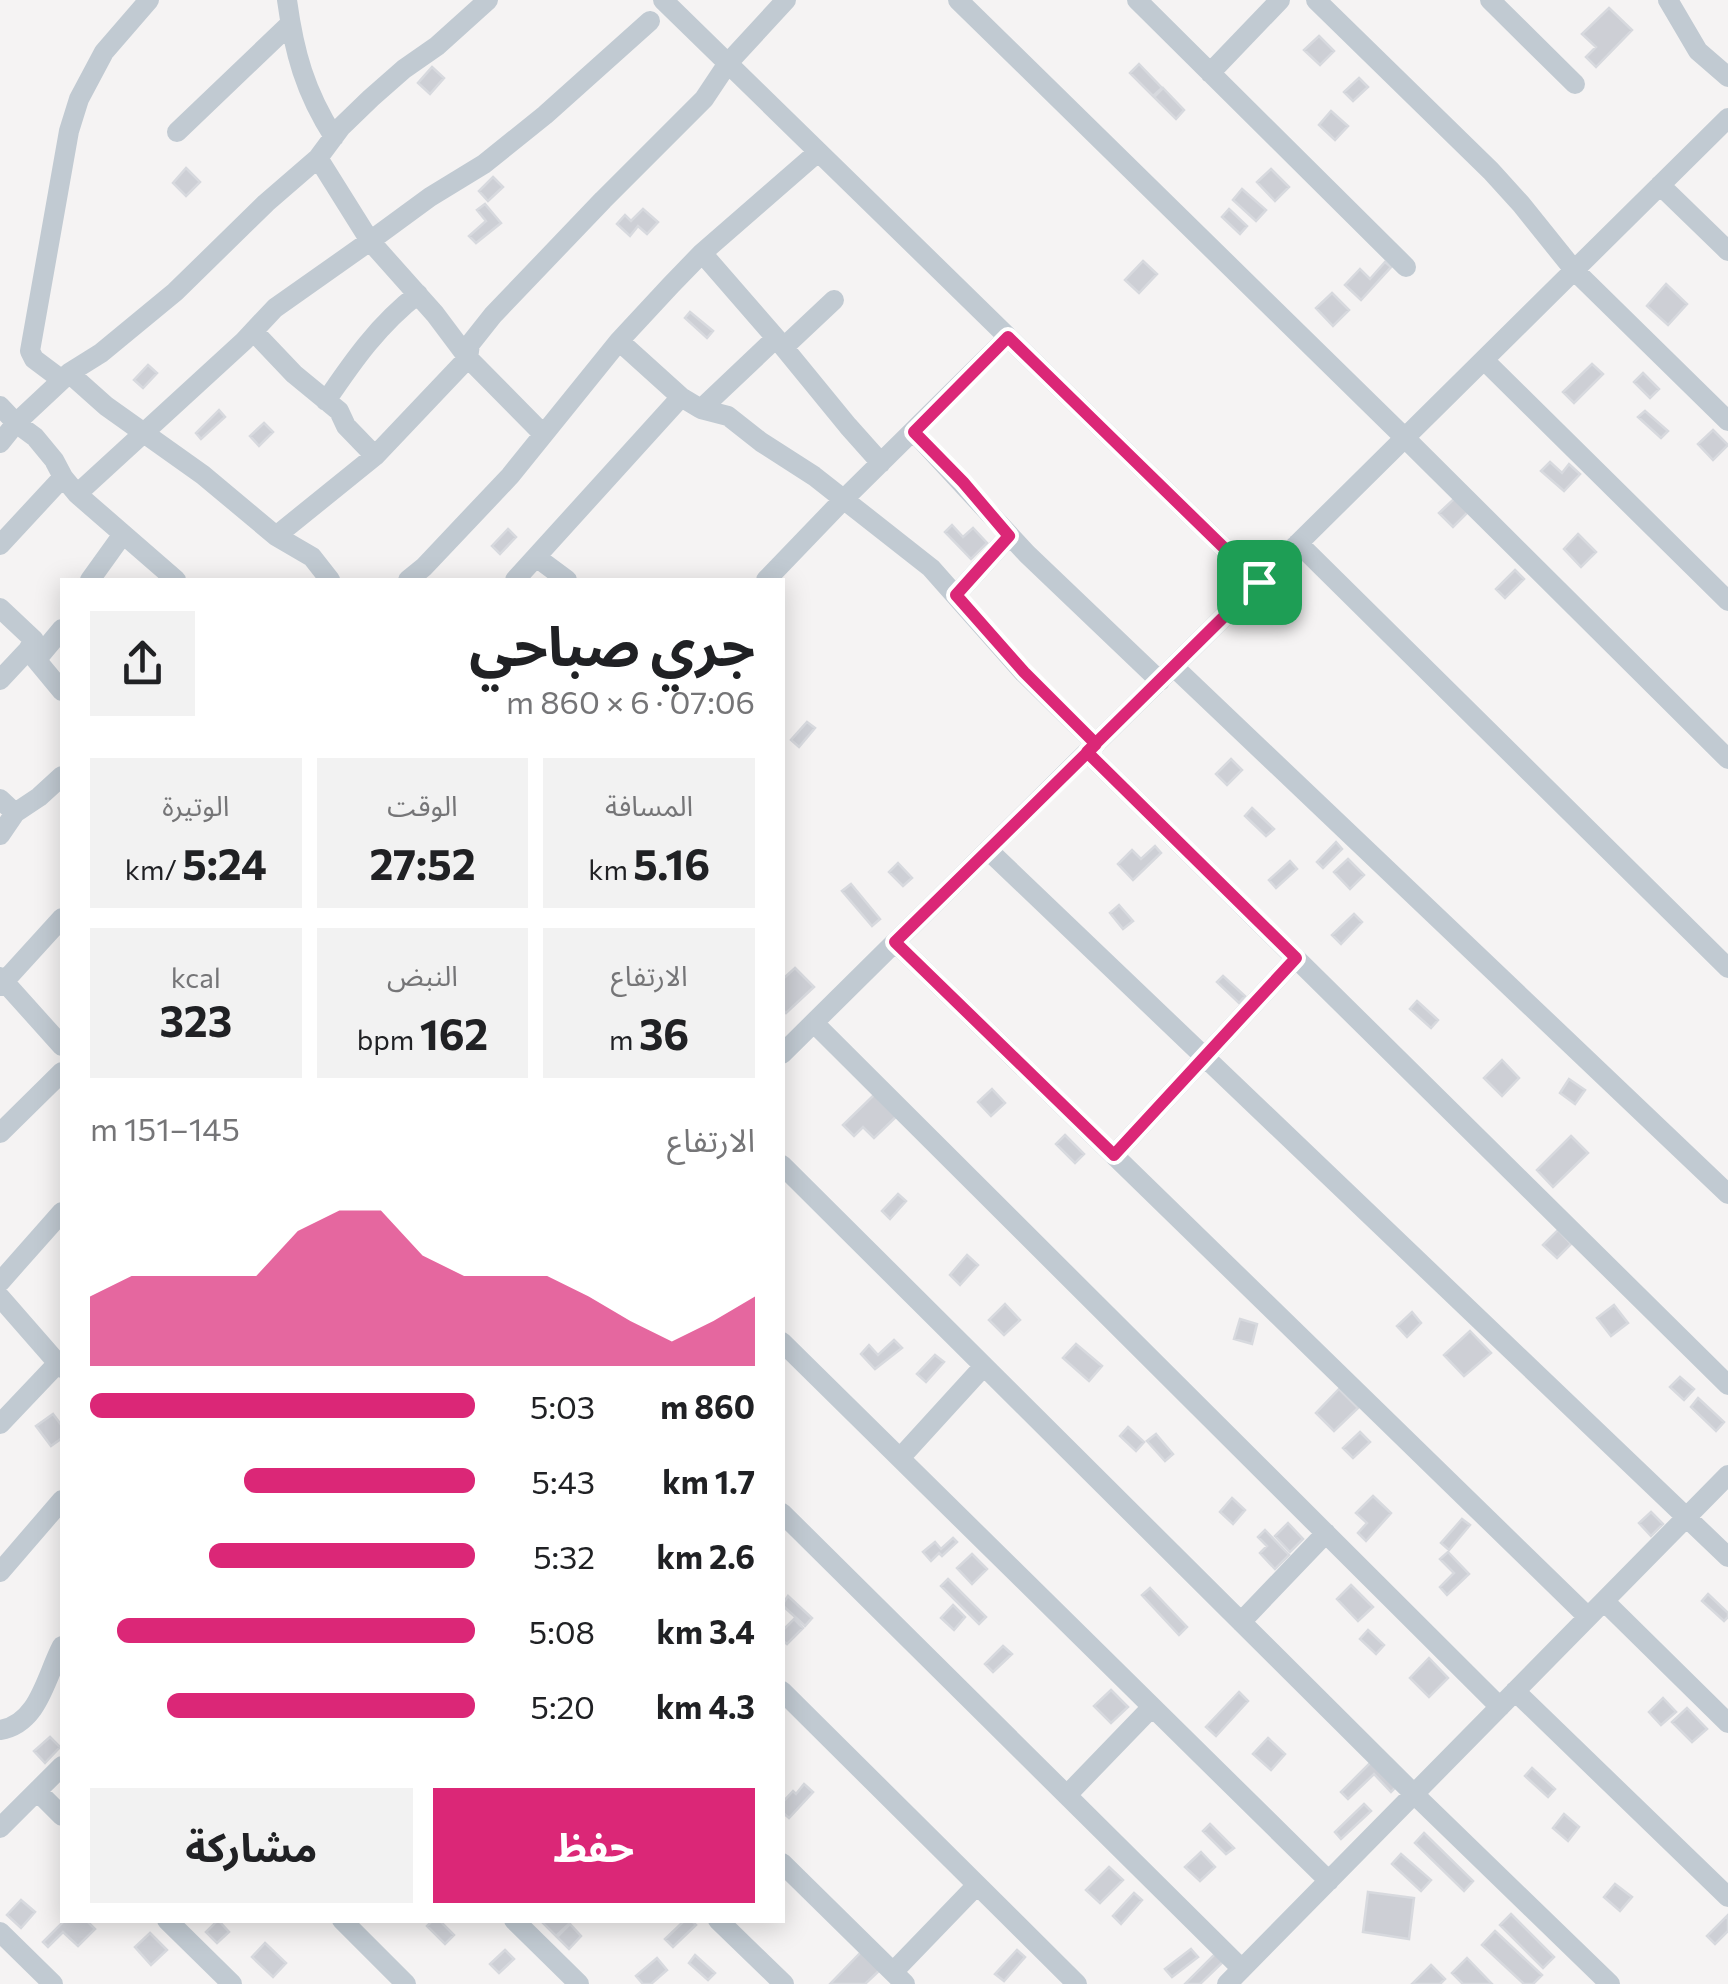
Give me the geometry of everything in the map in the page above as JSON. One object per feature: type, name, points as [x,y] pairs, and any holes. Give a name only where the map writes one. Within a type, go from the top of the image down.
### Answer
[{"type":"street","points":[[149,0],[104,52],[79,99],[69,131],[30,351],[34,358],[203,475],[276,536],[312,558],[328,578]]},
{"type":"street","points":[[286,0],[308,91],[334,137]]},
{"type":"street","points":[[0,444],[65,376],[101,353],[175,292],[318,158],[371,98],[488,0]]},
{"type":"street","points":[[663,0],[1259,582]]},
{"type":"street","points":[[276,536],[375,456],[468,358],[474,337],[704,99],[728,63],[786,0]]},
{"type":"street","points":[[958,0],[1728,759]]},
{"type":"street","points":[[1136,0],[1406,267]]},
{"type":"street","points":[[1210,73],[1280,0]]},
{"type":"street","points":[[1316,0],[1511,193],[1574,270],[1728,421]]},
{"type":"street","points":[[1490,0],[1575,84]]},
{"type":"street","points":[[1668,0],[1698,50],[1728,76]]},
{"type":"street","points":[[77,494],[254,332],[275,308],[430,197],[484,164],[546,115],[650,21]]},
{"type":"street","points":[[177,132],[290,24]]},
{"type":"street","points":[[785,1051],[1728,118]]},
{"type":"street","points":[[410,578],[510,476],[620,341],[702,254],[818,152]]},
{"type":"street","points":[[318,158],[370,241],[468,358],[543,434]]},
{"type":"street","points":[[1660,185],[1728,251]]},
{"type":"street","points":[[702,254],[881,463]]},
{"type":"street","points":[[326,401],[374,334],[418,294]]},
{"type":"street","points":[[702,409],[834,300]]},
{"type":"street","points":[[254,332],[294,374],[339,411],[346,426],[375,456]]},
{"type":"street","points":[[768,578],[1008,337]]},
{"type":"street","points":[[620,341],[681,397],[702,409],[728,416],[814,476],[930,568],[1092,748],[1296,958],[1728,1385]]},
{"type":"street","points":[[1484,360],[1728,601]]},
{"type":"street","points":[[517,578],[681,397]]},
{"type":"street","points":[[0,406],[35,436],[77,494],[174,578]]},
{"type":"street","points":[[914,432],[1009,536],[1167,674],[1728,1194]]},
{"type":"street","points":[[0,545],[63,477]]},
{"type":"street","points":[[91,578],[123,534]]},
{"type":"street","points":[[956,595],[1009,536]]},
{"type":"street","points":[[1298,543],[1728,968]]},
{"type":"street","points":[[536,557],[564,578]]},
{"type":"street","points":[[0,608],[32,637],[33,655],[60,689]]},
{"type":"street","points":[[0,680],[60,630]]},
{"type":"street","points":[[0,835],[8,806],[41,796],[60,778]]},
{"type":"street","points":[[988,850],[1728,1557]]},
{"type":"street","points":[[60,920],[1,981],[60,1044]]},
{"type":"street","points":[[895,942],[1588,1617]]},
{"type":"street","points":[[1114,1155],[1296,958]]},
{"type":"street","points":[[814,1022],[1326,1533],[1728,1897]]},
{"type":"street","points":[[0,1133],[60,1074]]},
{"type":"street","points":[[785,1171],[1610,1984]]},
{"type":"street","points":[[0,1282],[60,1214]]},
{"type":"street","points":[[0,1297],[59,1359],[10,1401],[0,1424]]},
{"type":"street","points":[[785,1345],[1329,1881]]},
{"type":"street","points":[[900,1458],[984,1366]]},
{"type":"street","points":[[785,1516],[1067,1794],[1235,1976],[1728,1475]]},
{"type":"street","points":[[0,1572],[60,1502]]},
{"type":"street","points":[[1240,1622],[1326,1533]]},
{"type":"street","points":[[1604,1601],[1728,1723]]},
{"type":"street","points":[[0,1730],[13,1728],[32,1710],[60,1650]]},
{"type":"street","points":[[45,1684],[60,1696]]},
{"type":"street","points":[[785,1694],[1077,1984]]},
{"type":"street","points":[[1067,1794],[1152,1706]]},
{"type":"street","points":[[0,1828],[60,1768]]},
{"type":"street","points":[[38,1791],[60,1814]]},
{"type":"street","points":[[785,1866],[899,1978],[977,1885]]},
{"type":"street","points":[[171,1923],[232,1984]]},
{"type":"street","points":[[345,1923],[406,1984]]},
{"type":"street","points":[[517,1923],[579,1984]]},
{"type":"street","points":[[721,1923],[784,1984]]},
{"type":"street","points":[[0,1932],[53,1984]]},
{"type":"building","points":[[1609,8],[1632,30],[1596,67],[1586,57],[1596,47],[1582,34]]},
{"type":"building","points":[[1319,36],[1334,51],[1320,65],[1304,50]]},
{"type":"building","points":[[1139,64],[1162,88],[1153,96],[1130,73]]},
{"type":"building","points":[[432,67],[444,78],[430,94],[418,83]]},
{"type":"building","points":[[1359,78],[1368,87],[1353,101],[1344,92]]},
{"type":"building","points":[[1163,88],[1184,110],[1176,119],[1154,97]]},
{"type":"building","points":[[1331,111],[1348,126],[1335,140],[1319,125]]},
{"type":"building","points":[[186,168],[200,182],[186,196],[173,183]]},
{"type":"building","points":[[1271,169],[1289,187],[1275,201],[1257,182]]},
{"type":"building","points":[[493,177],[503,187],[488,201],[479,191]]},
{"type":"building","points":[[1242,189],[1266,210],[1256,221],[1233,200]]},
{"type":"building","points":[[485,204],[501,223],[476,243],[469,236],[486,221],[477,210]]},
{"type":"building","points":[[643,209],[658,222],[647,234],[638,226],[630,236],[617,224],[625,215],[631,221]]},
{"type":"building","points":[[1229,209],[1247,226],[1240,234],[1222,217]]},
{"type":"building","points":[[1143,261],[1157,274],[1139,293],[1125,280]]},
{"type":"building","points":[[1385,262],[1391,267],[1361,300],[1345,285],[1360,269],[1370,279]]},
{"type":"building","points":[[1666,284],[1687,304],[1668,325],[1647,306]]},
{"type":"building","points":[[1332,293],[1349,310],[1333,326],[1316,308]]},
{"type":"building","points":[[690,312],[713,331],[707,338],[685,318]]},
{"type":"building","points":[[1592,364],[1603,374],[1574,403],[1563,392]]},
{"type":"building","points":[[148,365],[157,373],[143,388],[134,380]]},
{"type":"building","points":[[1643,373],[1659,389],[1650,398],[1634,382]]},
{"type":"building","points":[[219,410],[225,417],[201,439],[196,433]]},
{"type":"building","points":[[1645,411],[1668,431],[1661,438],[1638,417]]},
{"type":"building","points":[[264,423],[273,432],[259,446],[250,436]]},
{"type":"building","points":[[1713,430],[1728,445],[1713,460],[1698,444]]},
{"type":"building","points":[[1550,462],[1562,473],[1569,464],[1580,474],[1564,491],[1541,471]]},
{"type":"building","points":[[1455,498],[1468,512],[1453,527],[1439,513]]},
{"type":"building","points":[[952,525],[963,537],[973,528],[987,543],[971,559],[945,532]]},
{"type":"building","points":[[508,529],[516,537],[500,554],[492,546]]},
{"type":"building","points":[[1578,534],[1596,552],[1581,567],[1564,549]]},
{"type":"building","points":[[1515,570],[1524,579],[1505,598],[1496,589]]},
{"type":"building","points":[[807,722],[815,728],[799,747],[791,740]]},
{"type":"building","points":[[1231,759],[1242,770],[1227,785],[1216,774]]},
{"type":"building","points":[[1252,808],[1274,829],[1266,836],[1245,816]]},
{"type":"building","points":[[1336,842],[1342,849],[1323,868],[1317,862]]},
{"type":"building","points":[[1155,846],[1161,853],[1133,880],[1118,864],[1132,850],[1141,859]]},
{"type":"building","points":[[1348,859],[1364,875],[1350,889],[1334,872]]},
{"type":"building","points":[[1290,861],[1297,869],[1276,888],[1269,880]]},
{"type":"building","points":[[898,863],[912,878],[903,886],[889,872]]},
{"type":"building","points":[[851,884],[880,919],[872,926],[842,891]]},
{"type":"building","points":[[1119,905],[1133,921],[1123,929],[1110,913]]},
{"type":"building","points":[[1354,914],[1362,922],[1341,944],[1332,935]]},
{"type":"building","points":[[795,968],[814,987],[786,1013],[785,1012],[785,977]]},
{"type":"building","points":[[1223,976],[1245,996],[1239,1003],[1217,982]]},
{"type":"building","points":[[1417,1001],[1438,1020],[1431,1028],[1410,1009]]},
{"type":"building","points":[[1502,1060],[1519,1078],[1502,1096],[1484,1078]]},
{"type":"building","points":[[1569,1079],[1585,1090],[1575,1104],[1560,1093]]},
{"type":"building","points":[[992,1089],[1005,1103],[991,1116],[978,1102]]},
{"type":"building","points":[[877,1092],[899,1114],[874,1138],[863,1127],[854,1136],[843,1125]]},
{"type":"building","points":[[1065,1135],[1084,1154],[1075,1163],[1056,1144]]},
{"type":"building","points":[[1571,1136],[1588,1153],[1553,1187],[1537,1170]]},
{"type":"building","points":[[898,1194],[906,1201],[890,1219],[882,1211]]},
{"type":"building","points":[[1558,1230],[1571,1244],[1557,1258],[1543,1245]]},
{"type":"building","points":[[967,1255],[978,1265],[960,1285],[950,1275]]},
{"type":"building","points":[[1005,1304],[1020,1320],[1004,1335],[989,1320]]},
{"type":"building","points":[[1614,1305],[1628,1323],[1611,1336],[1597,1318]]},
{"type":"building","points":[[1412,1312],[1421,1323],[1407,1337],[1397,1326]]},
{"type":"building","points":[[1240,1319],[1257,1324],[1252,1344],[1234,1339]]},
{"type":"building","points":[[1470,1331],[1491,1353],[1464,1376],[1444,1355]]},
{"type":"building","points":[[894,1340],[902,1348],[875,1369],[861,1354],[869,1345],[878,1355]]},
{"type":"building","points":[[1076,1344],[1102,1366],[1089,1381],[1063,1358]]},
{"type":"building","points":[[935,1355],[944,1362],[926,1382],[917,1374]]},
{"type":"building","points":[[1680,1377],[1694,1389],[1684,1400],[1670,1387]]},
{"type":"building","points":[[1339,1389],[1358,1408],[1334,1431],[1316,1413]]},
{"type":"building","points":[[1698,1398],[1724,1422],[1716,1431],[1691,1407]]},
{"type":"building","points":[[53,1414],[60,1423],[60,1439],[51,1446],[36,1426]]},
{"type":"building","points":[[1128,1427],[1144,1442],[1136,1451],[1120,1436]]},
{"type":"building","points":[[1360,1432],[1370,1442],[1353,1458],[1343,1448]]},
{"type":"building","points":[[1156,1434],[1173,1454],[1165,1461],[1147,1441]]},
{"type":"building","points":[[1373,1496],[1391,1513],[1366,1541],[1358,1533],[1367,1523],[1356,1513]]},
{"type":"building","points":[[1232,1498],[1245,1510],[1233,1524],[1220,1512]]},
{"type":"building","points":[[1651,1512],[1663,1524],[1651,1536],[1639,1523]]},
{"type":"building","points":[[1462,1519],[1470,1525],[1449,1550],[1441,1543]]},
{"type":"building","points":[[1288,1523],[1303,1539],[1290,1552],[1275,1536]]},
{"type":"building","points":[[1265,1530],[1289,1555],[1275,1569],[1260,1553],[1267,1546],[1258,1537]]},
{"type":"building","points":[[953,1538],[957,1542],[942,1556],[939,1553],[931,1561],[923,1552],[935,1542],[941,1549]]},
{"type":"building","points":[[1448,1552],[1469,1574],[1447,1595],[1440,1587],[1454,1573],[1440,1559]]},
{"type":"building","points":[[972,1554],[987,1569],[972,1584],[957,1568]]},
{"type":"building","points":[[948,1579],[986,1617],[979,1624],[941,1586]]},
{"type":"building","points":[[1351,1585],[1373,1607],[1358,1621],[1337,1599]]},
{"type":"building","points":[[1150,1588],[1187,1627],[1179,1635],[1142,1595]]},
{"type":"building","points":[[1708,1594],[1728,1613],[1724,1621],[1702,1601]]},
{"type":"building","points":[[788,1596],[812,1618],[805,1626],[785,1608]]},
{"type":"building","points":[[953,1605],[965,1617],[954,1630],[941,1618]]},
{"type":"building","points":[[794,1619],[803,1628],[787,1644],[785,1628]]},
{"type":"building","points":[[1368,1630],[1384,1645],[1376,1654],[1360,1639]]},
{"type":"building","points":[[1003,1646],[1012,1654],[993,1672],[985,1664]]},
{"type":"building","points":[[1429,1658],[1448,1678],[1429,1697],[1410,1678]]},
{"type":"building","points":[[1111,1690],[1128,1707],[1111,1723],[1094,1706]]},
{"type":"building","points":[[1239,1692],[1248,1701],[1216,1736],[1206,1727]]},
{"type":"building","points":[[1663,1698],[1676,1712],[1661,1725],[1649,1712]]},
{"type":"building","points":[[1687,1708],[1707,1729],[1692,1742],[1672,1722]]},
{"type":"building","points":[[50,1737],[60,1747],[45,1763],[34,1751]]},
{"type":"building","points":[[1268,1738],[1285,1754],[1271,1770],[1253,1754]]},
{"type":"building","points":[[1374,1759],[1399,1784],[1391,1792],[1374,1774],[1348,1799],[1341,1792]]},
{"type":"building","points":[[1532,1768],[1555,1789],[1548,1797],[1525,1776]]},
{"type":"building","points":[[804,1784],[813,1792],[789,1818],[785,1815],[785,1800],[793,1791],[796,1794]]},
{"type":"building","points":[[1364,1804],[1371,1811],[1341,1839],[1335,1832]]},
{"type":"building","points":[[1564,1814],[1579,1827],[1568,1841],[1553,1828]]},
{"type":"building","points":[[1210,1824],[1234,1848],[1226,1854],[1203,1831]]},
{"type":"building","points":[[1424,1833],[1473,1881],[1464,1891],[1415,1843]]},
{"type":"building","points":[[1201,1852],[1215,1867],[1200,1881],[1185,1867]]},
{"type":"building","points":[[1401,1854],[1431,1880],[1421,1891],[1392,1864]]},
{"type":"building","points":[[1109,1867],[1123,1880],[1100,1903],[1086,1890]]},
{"type":"building","points":[[1615,1884],[1632,1897],[1620,1911],[1604,1897]]},
{"type":"building","points":[[1368,1892],[1414,1898],[1409,1939],[1363,1932]]},
{"type":"building","points":[[1134,1893],[1142,1900],[1121,1924],[1113,1916]]},
{"type":"building","points":[[21,1900],[35,1912],[21,1928],[7,1915]]},
{"type":"building","points":[[1511,1914],[1554,1957],[1543,1968],[1500,1925]]},
{"type":"building","points":[[1728,1915],[1728,1931],[1715,1944],[1707,1936]]},
{"type":"building","points":[[62,1923],[89,1923],[95,1929],[78,1946],[63,1932],[48,1947],[43,1942]]},
{"type":"building","points":[[221,1923],[229,1932],[217,1943],[206,1932]]},
{"type":"building","points":[[442,1923],[454,1935],[445,1944],[427,1926]]},
{"type":"building","points":[[543,1923],[570,1923],[556,1936]]},
{"type":"building","points":[[682,1923],[696,1925],[673,1947],[665,1939]]},
{"type":"building","points":[[570,1924],[581,1936],[569,1949],[557,1937]]},
{"type":"building","points":[[1495,1931],[1542,1975],[1533,1984],[1524,1984],[1482,1945]]},
{"type":"building","points":[[150,1933],[167,1950],[151,1965],[135,1947]]},
{"type":"building","points":[[265,1943],[286,1963],[273,1977],[252,1957]]},
{"type":"building","points":[[1191,1949],[1198,1957],[1172,1977],[1165,1969]]},
{"type":"building","points":[[505,1950],[514,1959],[499,1973],[490,1964]]},
{"type":"building","points":[[1017,1950],[1025,1957],[1004,1981],[995,1974]]},
{"type":"building","points":[[862,1951],[880,1970],[865,1984],[830,1984]]},
{"type":"building","points":[[1216,1953],[1224,1961],[1200,1984],[1185,1984]]},
{"type":"building","points":[[695,1955],[715,1973],[708,1980],[689,1963]]},
{"type":"building","points":[[657,1958],[667,1970],[651,1984],[643,1984],[636,1976]]},
{"type":"building","points":[[1467,1958],[1492,1984],[1463,1984],[1452,1973]]},
{"type":"building","points":[[1431,1965],[1445,1979],[1440,1984],[1412,1984]]},
{"type":"route","points":[[1259,582],[1008,337],[914,432],[1009,536],[956,595],[1024,672],[1096,744],[895,942],[1114,1155],[1296,958],[1087,752],[1259,582]]}]
